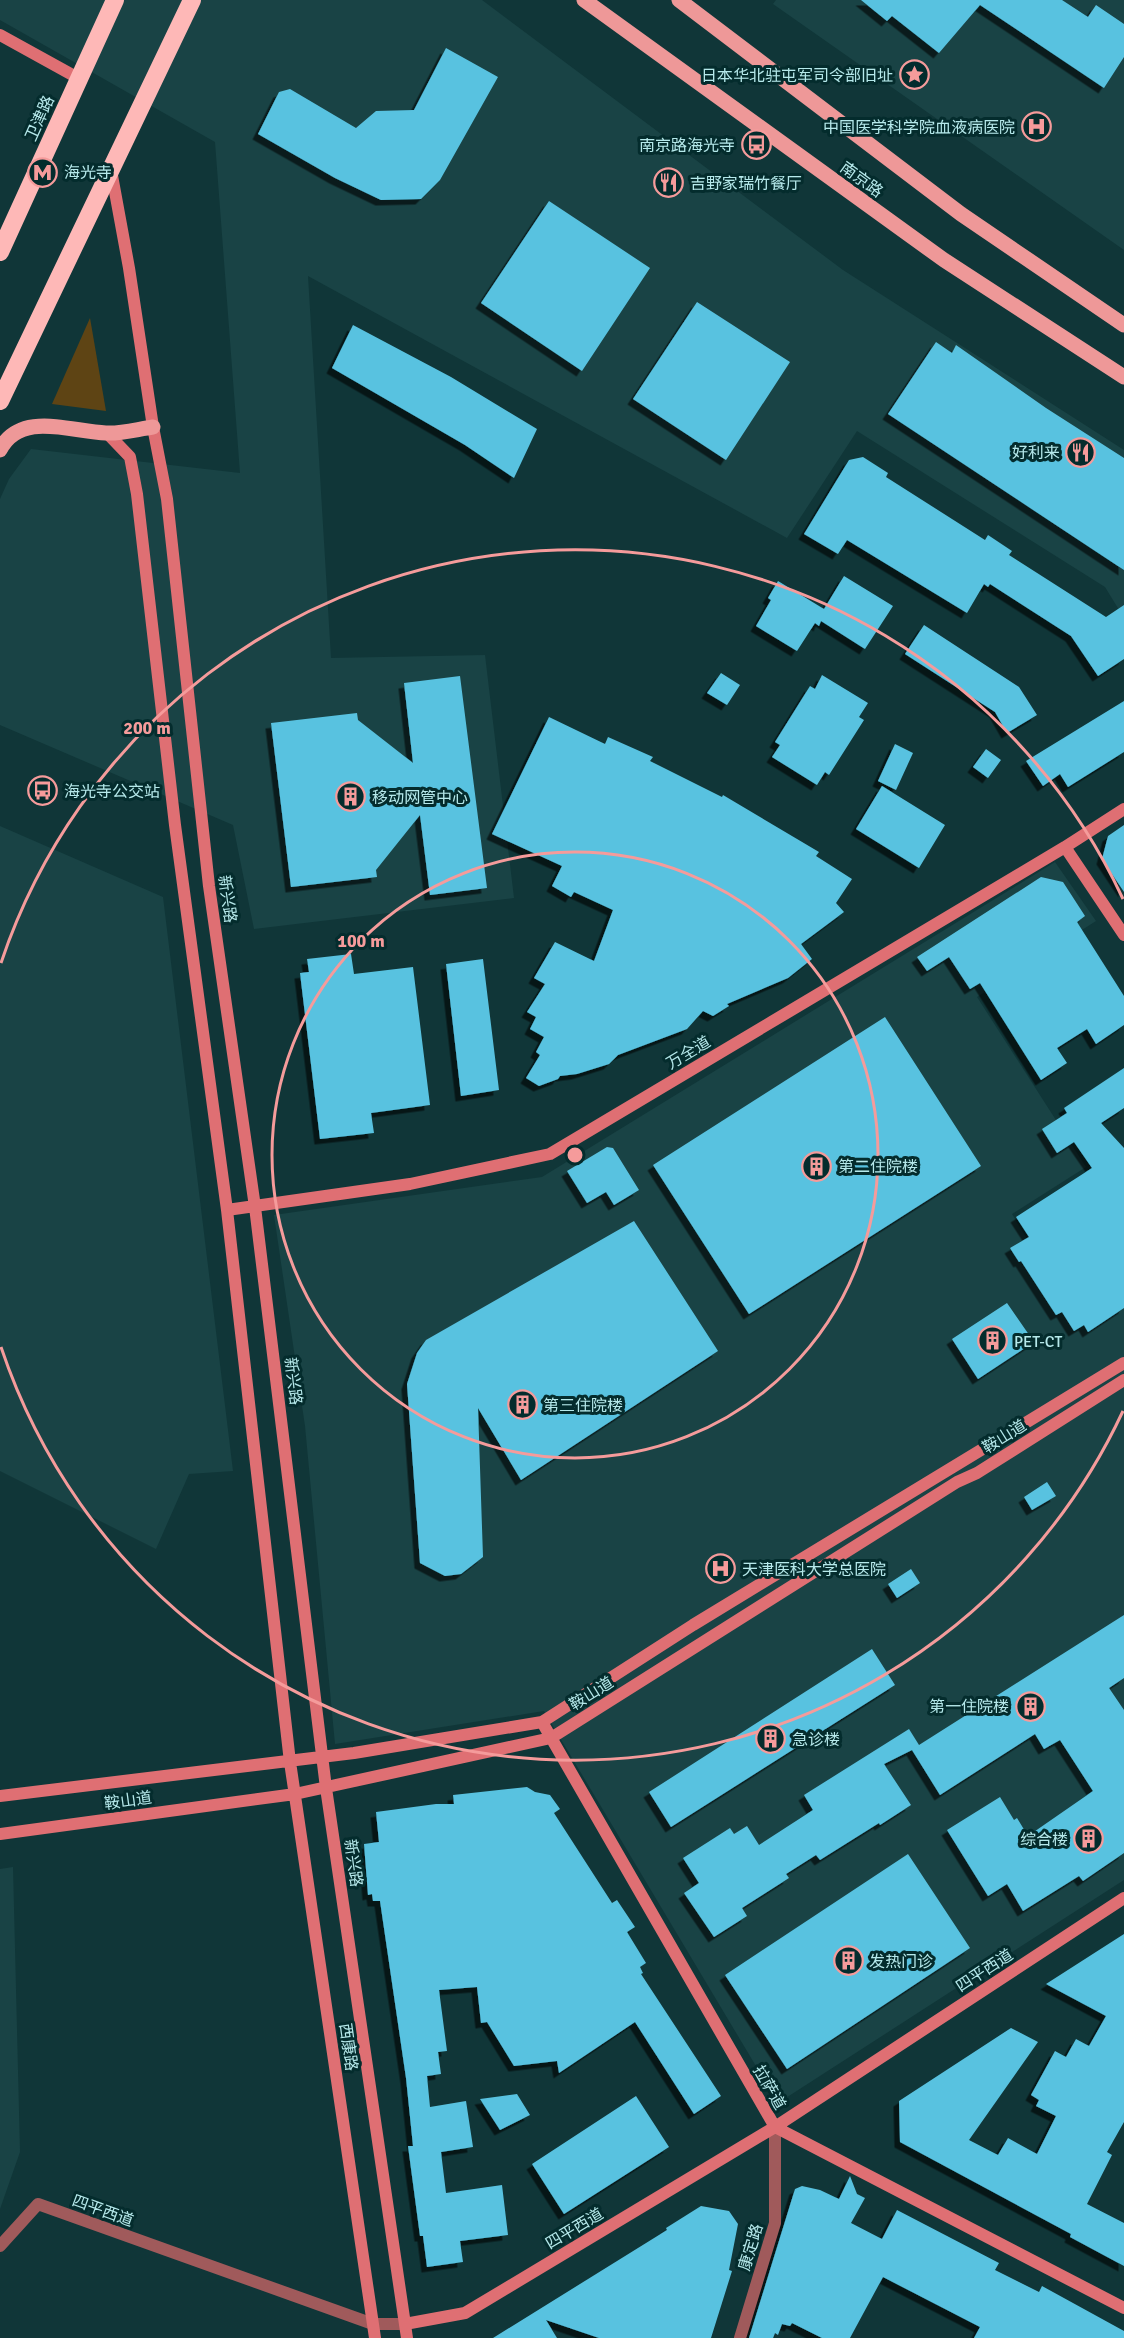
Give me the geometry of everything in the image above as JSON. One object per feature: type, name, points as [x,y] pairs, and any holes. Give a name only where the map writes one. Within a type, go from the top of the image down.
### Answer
[{"type":"highway","name":"卫津路","points":[[0,252],[115,0]]},
{"type":"highway","points":[[0,401],[192,0]]},
{"type":"main road","name":"南京路","points":[[584,0],[944,260],[1124,377]]},
{"type":"main road","name":"南京路","points":[[679,0],[961,214],[1124,325]]},
{"type":"main road","points":[[0,35],[78,78]]},
{"type":"main road","points":[[0,450],[5,439],[16,431],[36,427],[46,426],[107,434],[153,427],[111,167]]},
{"type":"main road","name":"新兴路","points":[[153,427],[167,499],[209,886],[255,1206],[326,1788],[407,2338]]},
{"type":"main road","name":"西康路","points":[[107,434],[130,457],[137,494],[175,825],[227,1210],[290,1762],[375,2338]]},
{"type":"main road","name":"万全道","points":[[227,1210],[410,1184],[550,1154],[1065,847],[1124,809]]},
{"type":"main road","points":[[1065,847],[1124,935]]},
{"type":"main road","name":"鞍山道","points":[[0,1796],[323,1758],[542,1722],[693,1625],[1124,1363]]},
{"type":"main road","name":"鞍山道","points":[[0,1834],[295,1794],[551,1738],[957,1482],[977,1473],[1124,1380]]},
{"type":"main road","name":"拉萨道","points":[[542,1722],[774,2127],[1124,2308]]},
{"type":"main road","name":"四平西道","points":[[405,2324],[465,2313],[774,2127],[1124,1898]]},
{"type":"street","name":"康定路","points":[[740,2338],[776,2223],[774,2127]]},
{"type":"street","name":"四平西道","points":[[0,2246],[38,2204],[373,2324],[405,2324]]},
{"type":"shaded area","points":[[0,0],[482,0],[843,270],[1124,450],[1124,618],[1105,587],[857,431],[787,538],[308,276],[331,658],[485,655],[514,898],[254,929],[233,825],[0,725],[0,499],[9,479],[31,449],[240,473],[215,142],[0,20]]},
{"type":"shaded area","name":"中国医学科学院血液病医院","points":[[776,0],[1124,0],[1124,250],[773,4]]},
{"type":"shaded area","points":[[90,318],[106,411],[52,404]]},
{"type":"shaded area","points":[[0,826],[163,897],[233,1471],[189,1474],[156,1549],[0,1471]]},
{"type":"shaded area","name":"天津医科大学总医院","points":[[1055,862],[1096,921],[977,997],[1086,1167],[1012,1214],[1045,1269],[1124,1219],[1124,1880],[778,2103],[544,1711],[335,1744],[305,1426],[274,1215],[542,1177]]},
{"type":"shaded area","points":[[13,1867],[20,2152],[0,2209],[0,1869]]},
{"type":"building","points":[[861,0],[1062,0],[1088,17],[1096,5],[1124,24],[1124,57],[1104,88],[980,5],[939,53],[892,16],[887,21]]},
{"type":"building","points":[[446,48],[498,77],[440,180],[421,199],[381,200],[335,178],[258,134],[279,92],[290,89],[356,128],[376,111],[414,110]]},
{"type":"building","points":[[549,201],[650,268],[582,371],[481,303]]},
{"type":"building","points":[[697,302],[790,362],[726,460],[633,399]]},
{"type":"building","points":[[353,325],[451,377],[537,429],[514,478],[465,445],[332,368]]},
{"type":"building","points":[[936,342],[952,353],[956,345],[1046,408],[1124,458],[1124,570],[888,414]]},
{"type":"building","points":[[863,457],[888,473],[886,477],[985,540],[988,535],[1012,551],[1009,555],[1106,617],[1124,605],[1124,659],[1098,676],[1071,636],[990,584],[988,587],[984,584],[967,613],[847,540],[838,554],[804,534],[849,460]]},
{"type":"building","points":[[844,576],[893,606],[865,649],[821,621],[819,626],[815,623],[797,651],[756,626],[771,600],[768,598],[778,581],[824,609]]},
{"type":"building","points":[[924,625],[1019,687],[1037,715],[1007,733],[995,712],[905,654]]},
{"type":"building","points":[[721,673],[740,685],[727,705],[707,693]]},
{"type":"building","points":[[822,675],[868,703],[859,717],[864,720],[829,775],[825,772],[817,785],[772,757],[780,745],[775,742],[810,686],[815,689]]},
{"type":"building","points":[[460,676],[487,888],[430,895],[420,815],[376,870],[377,877],[291,887],[271,723],[357,713],[358,720],[413,763],[404,683]]},
{"type":"building","points":[[1124,701],[1124,752],[1068,787],[1060,774],[1043,786],[1026,761]]},
{"type":"building","points":[[549,717],[605,744],[608,737],[653,757],[650,761],[722,797],[723,795],[819,852],[816,856],[852,879],[836,903],[844,912],[801,944],[812,959],[788,978],[727,1004],[729,1006],[713,1016],[703,1011],[687,1029],[618,1055],[609,1064],[577,1074],[560,1076],[558,1079],[539,1086],[526,1078],[540,1055],[536,1052],[544,1037],[530,1029],[536,1017],[527,1012],[545,984],[534,978],[555,942],[594,961],[613,910],[574,892],[571,897],[552,886],[562,866],[492,834]]},
{"type":"building","points":[[895,744],[913,753],[896,790],[878,781]]},
{"type":"building","points":[[986,749],[1001,760],[988,778],[973,767]]},
{"type":"building","points":[[882,786],[945,825],[919,868],[856,829]]},
{"type":"building","points":[[1124,825],[1124,892],[1102,859],[1108,836]]},
{"type":"building","points":[[1041,877],[1063,882],[1085,916],[1077,922],[1124,996],[1124,1025],[1096,1044],[1087,1029],[1057,1048],[1067,1063],[1041,1080],[980,983],[970,989],[949,957],[927,971],[917,957]]},
{"type":"building","points":[[351,954],[354,974],[413,967],[430,1105],[371,1113],[374,1133],[320,1139],[300,973],[309,972],[307,959]]},
{"type":"building","points":[[483,959],[499,1090],[461,1096],[446,964]]},
{"type":"building","name":"第二住院楼","points":[[885,1017],[981,1166],[749,1314],[653,1165]]},
{"type":"building","points":[[1124,1068],[1124,1108],[1101,1123],[1124,1148],[1124,1308],[1088,1332],[1084,1325],[1074,1331],[1062,1312],[1056,1315],[1010,1248],[1029,1237],[1016,1217],[1092,1168],[1074,1142],[1057,1153],[1042,1129],[1067,1113],[1064,1108]]},
{"type":"building","points":[[607,1147],[613,1148],[639,1190],[614,1205],[606,1192],[587,1203],[567,1171]]},
{"type":"building","name":"第三住院楼","points":[[634,1221],[718,1351],[521,1480],[478,1408],[483,1557],[461,1574],[445,1576],[420,1563],[407,1384],[417,1353],[426,1340]]},
{"type":"building","name":"PET-CT","points":[[1007,1303],[1034,1342],[978,1379],[952,1339]]},
{"type":"building","points":[[1047,1482],[1056,1496],[1032,1510],[1024,1497]]},
{"type":"building","points":[[911,1569],[920,1583],[897,1598],[888,1584]]},
{"type":"building","points":[[1124,1615],[1124,1678],[1109,1688],[1124,1710],[1124,1853],[1083,1881],[1079,1876],[1023,1911],[1007,1884],[988,1896],[947,1830],[1000,1797],[1014,1820],[1017,1818],[1028,1836],[1093,1791],[1060,1740],[1044,1749],[1035,1734],[940,1795],[912,1750],[884,1764],[911,1805],[820,1860],[816,1855],[786,1874],[789,1878],[742,1908],[747,1916],[714,1937],[684,1893],[699,1883],[683,1858],[730,1828],[734,1834],[747,1826],[759,1845],[813,1810],[804,1795],[909,1729],[919,1745]]},
{"type":"building","name":"急诊楼","points":[[872,1649],[895,1685],[671,1827],[649,1792]]},
{"type":"building","points":[[527,1787],[535,1792],[550,1795],[560,1809],[554,1813],[612,1903],[617,1900],[635,1927],[627,1932],[646,1963],[640,1967],[643,1973],[641,1974],[721,2096],[694,2114],[635,2022],[559,2073],[557,2061],[514,2066],[487,2022],[481,2023],[477,1987],[439,1990],[447,2051],[438,2052],[441,2074],[427,2076],[430,2107],[466,2101],[473,2147],[441,2152],[446,2193],[502,2185],[508,2235],[460,2241],[463,2262],[427,2267],[423,2236],[420,2236],[408,2146],[413,2146],[406,2078],[380,1901],[373,1901],[372,1894],[368,1895],[364,1844],[379,1842],[376,1812],[436,1804],[454,1804],[453,1795]]},
{"type":"building","name":"发热门诊","points":[[908,1854],[970,1948],[787,2069],[725,1975]]},
{"type":"building","points":[[1124,1934],[1124,2122],[1107,2152],[1112,2155],[1087,2204],[1124,2223],[1124,2266],[1070,2237],[1071,2234],[900,2142],[899,2101],[1011,2028],[1038,2042],[969,2140],[998,2155],[1008,2138],[1037,2154],[1056,2116],[1036,2106],[1039,2100],[1031,2095],[1055,2051],[1066,2057],[1076,2039],[1089,2046],[1106,2016],[1046,1984]]},
{"type":"building","points":[[517,2094],[530,2115],[500,2130],[480,2099]]},
{"type":"building","points":[[636,2096],[669,2147],[564,2214],[532,2164]]},
{"type":"building","points":[[850,2176],[857,2194],[865,2198],[851,2223],[882,2239],[897,2210],[999,2263],[995,2270],[1039,2292],[1042,2286],[1124,2331],[1124,2338],[974,2338],[980,2327],[883,2277],[850,2338],[822,2338],[792,2323],[790,2326],[782,2324],[778,2335],[775,2333],[773,2338],[749,2338],[795,2189],[802,2186],[820,2190],[839,2199]]},
{"type":"building","points":[[701,2206],[729,2211],[738,2224],[729,2270],[732,2271],[711,2338],[599,2338],[546,2320],[557,2338],[493,2338],[667,2230],[666,2228]]},
{"type":"place","name":"日本华北驻屯军司令部旧址","points":[[914,75]]},
{"type":"place","name":"中国医学科学院血液病医院","points":[[1036,127]]},
{"type":"place","name":"南京路海光寺","points":[[756,145]]},
{"type":"place","name":"海光寺","points":[[43,172]]},
{"type":"place","name":"吉野家瑞竹餐厅","points":[[669,183]]},
{"type":"place","name":"好利来","points":[[1081,452]]},
{"type":"place","name":"海光寺公交站","points":[[43,791]]},
{"type":"place","name":"移动网管中心","points":[[351,797]]},
{"type":"place","name":"第二住院楼","points":[[817,1166]]},
{"type":"place","name":"PET-CT","points":[[993,1341]]},
{"type":"place","name":"第三住院楼","points":[[522,1405]]},
{"type":"place","name":"天津医科大学总医院","points":[[721,1569]]},
{"type":"place","name":"第一住院楼","points":[[1030,1706]]},
{"type":"place","name":"急诊楼","points":[[771,1739]]},
{"type":"place","name":"综合楼","points":[[1089,1839]]},
{"type":"place","name":"发热门诊","points":[[848,1961]]}]
